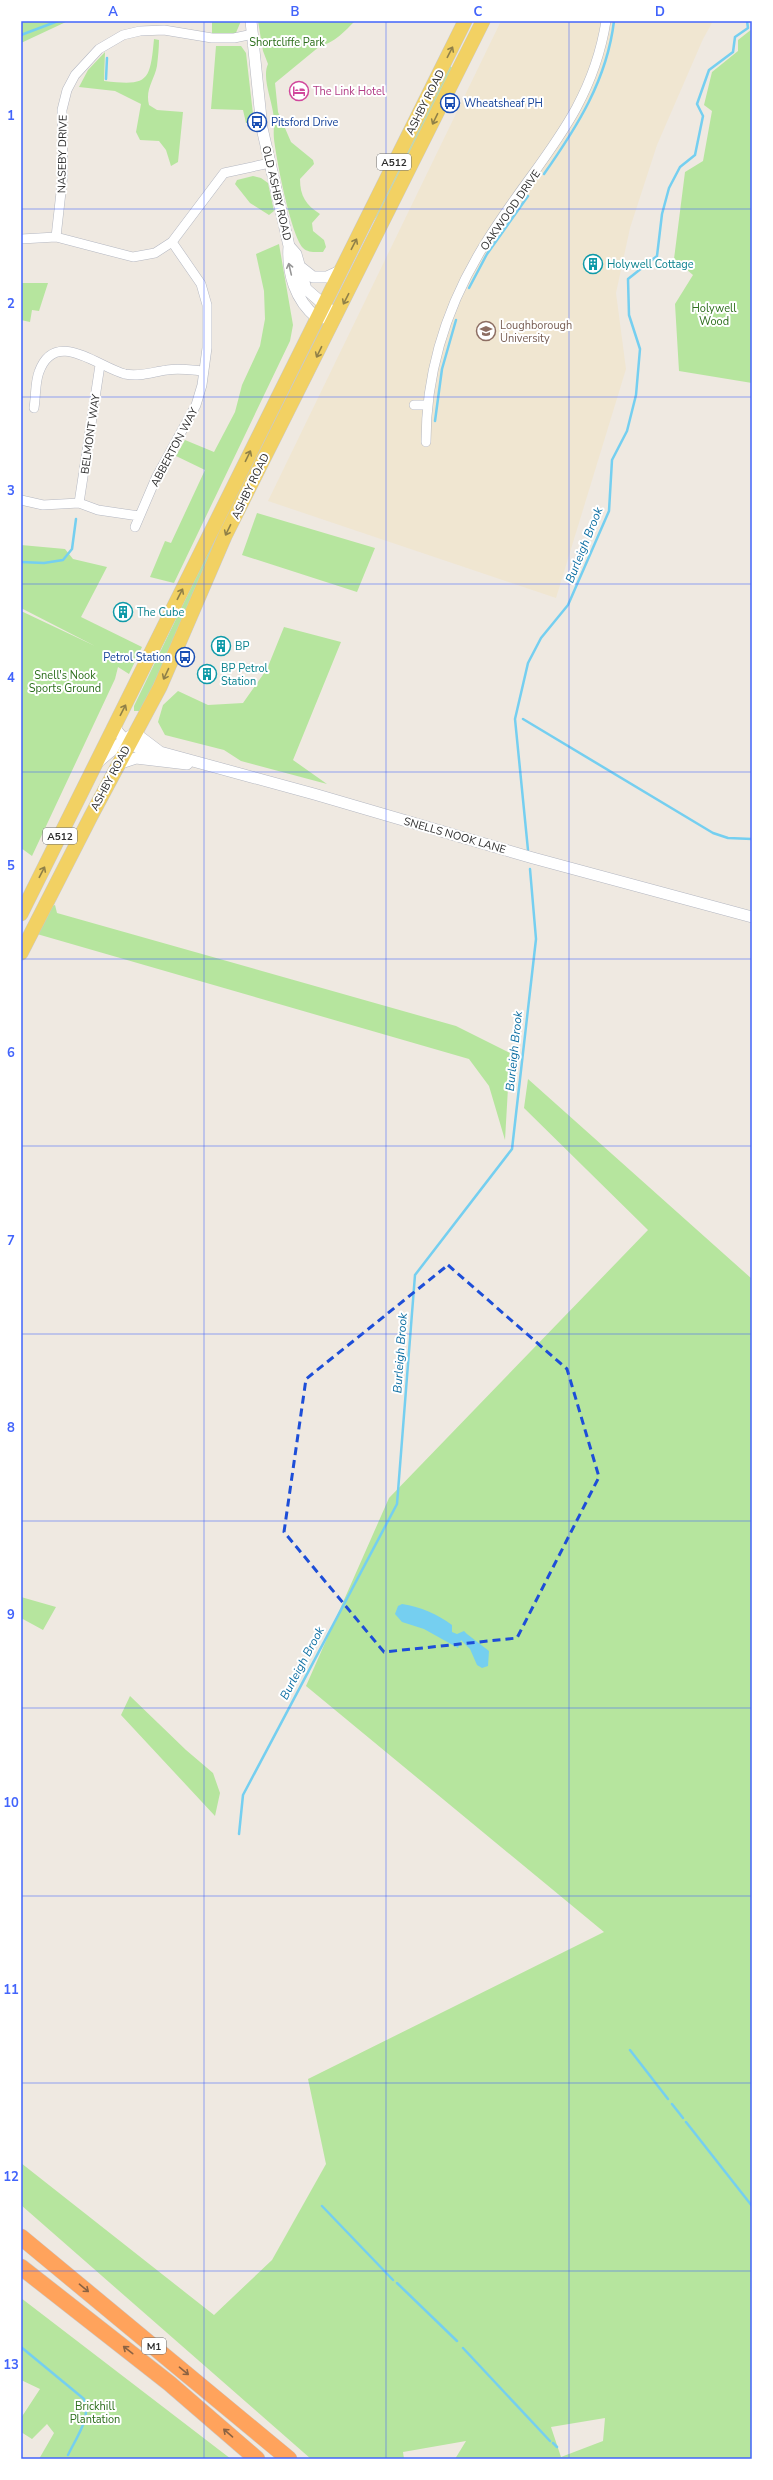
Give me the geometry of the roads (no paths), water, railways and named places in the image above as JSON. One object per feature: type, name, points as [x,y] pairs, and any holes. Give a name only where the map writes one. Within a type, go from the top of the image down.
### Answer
[{"type":"highway","points":[[21,2231],[66,2273]]},
{"type":"highway","name":"M1","points":[[21,2237],[288,2458]]},
{"type":"highway","name":"M1","points":[[22,2268],[169,2382],[257,2459]]},
{"type":"main road","name":"ASHBY ROAD","points":[[21,914],[465,21]]},
{"type":"main road","name":"ASHBY ROAD","points":[[21,953],[118,764],[129,739],[184,637],[225,536],[483,21]]},
{"type":"street","name":"OLD ASHBY ROAD","points":[[251,21],[262,128],[289,246],[288,259],[295,291],[302,304],[317,318]]},
{"type":"street","name":"OAKWOOD DRIVE","points":[[426,442],[428,405],[437,354],[454,301],[488,238],[559,139],[582,100],[593,75],[606,21]]},
{"type":"street","name":"NASEBY DRIVE","points":[[56,237],[63,174],[62,110],[67,90],[75,75],[99,49],[123,35],[140,31],[164,30],[207,38],[234,38],[253,34]]},
{"type":"street","points":[[21,239],[56,237],[133,257],[155,253],[172,242],[224,173],[270,163]]},
{"type":"street","name":"ABBERTON WAY","points":[[135,527],[156,478],[196,405],[207,348],[207,305],[201,284],[172,242]]},
{"type":"street","name":"OLD ASHBY ROAD","points":[[289,246],[296,254],[306,290],[324,304],[336,317]]},
{"type":"street","points":[[299,266],[313,277],[327,277],[340,271]]},
{"type":"street","points":[[317,318],[336,317]]},
{"type":"street","points":[[34,408],[40,398],[39,372],[51,355],[72,350],[83,354],[100,365],[136,376],[166,370],[203,371]]},
{"type":"street","name":"BELMONT WAY","points":[[79,503],[100,365]]},
{"type":"street","points":[[414,405],[428,405]]},
{"type":"street","points":[[27,499],[43,504],[79,503],[98,510],[139,516]]},
{"type":"street","name":"SNELLS NOOK LANE","points":[[114,726],[129,739],[160,752],[314,794],[533,858],[752,917]]},
{"type":"street","points":[[96,764],[129,739]]},
{"type":"street","points":[[118,764],[136,758],[180,765],[198,763]]},
{"type":"water","points":[[402,1604],[422,1609],[441,1618],[452,1625],[452,1632],[457,1634],[464,1631],[489,1651],[488,1666],[482,1668],[477,1665],[470,1649],[461,1640],[458,1648],[424,1629],[402,1622],[395,1614],[398,1606]]},
{"type":"waterway","points":[[21,35],[58,21]]},
{"type":"waterway","points":[[544,174],[568,139],[589,102],[605,63],[614,21]]},
{"type":"waterway","name":"Burleigh Brook","points":[[528,850],[515,719],[528,663],[541,638],[568,605],[609,511],[612,460],[627,431],[636,395],[640,349],[629,315],[628,279],[657,256],[662,214],[669,188],[680,167],[695,155],[703,116],[697,104],[709,70],[733,52],[735,37],[748,28],[747,21]]},
{"type":"waterway","points":[[106,79],[107,58]]},
{"type":"waterway","points":[[469,288],[487,254],[528,196]]},
{"type":"waterway","points":[[435,421],[442,369],[456,320]]},
{"type":"waterway","points":[[21,562],[44,563],[63,560],[72,549],[76,519]]},
{"type":"waterway","points":[[523,719],[713,833],[728,838],[752,839]]},
{"type":"waterway","name":"Burleigh Brook","points":[[239,1834],[243,1795],[397,1504],[415,1275],[512,1149],[536,939],[530,869]]},
{"type":"waterway","points":[[630,2050],[668,2099]]},
{"type":"waterway","points":[[672,2104],[683,2118]]},
{"type":"waterway","points":[[686,2122],[752,2206]]},
{"type":"waterway","points":[[322,2206],[393,2280]]},
{"type":"waterway","points":[[397,2283],[457,2341]]},
{"type":"waterway","points":[[21,2347],[84,2399],[86,2406],[85,2420],[68,2455]]},
{"type":"waterway","points":[[463,2348],[550,2441]]},
{"type":"waterway","points":[[553,2443],[557,2447]]},
{"type":"place","name":"The Link Hotel","points":[[299,91]]},
{"type":"place","name":"Wheatsheaf PH","points":[[450,103]]},
{"type":"place","name":"Pitsford Drive","points":[[257,122]]},
{"type":"place","name":"Holywell Cottage","points":[[593,264]]},
{"type":"place","name":"Loughborough University","points":[[486,331]]},
{"type":"place","name":"The Cube","points":[[123,612]]},
{"type":"place","name":"BP","points":[[221,646]]},
{"type":"place","name":"Petrol Station","points":[[185,657]]},
{"type":"place","name":"BP Petrol Station","points":[[207,674]]},
{"type":"park label","name":"Shortcliffe Park","points":[[287,42]]},
{"type":"park label","name":"Holywell Wood","points":[[714,314]]},
{"type":"park label","name":"Snell's Nook Sports Ground","points":[[65,681]]},
{"type":"park label","name":"Brickhill Plantation","points":[[95,2412]]}]
